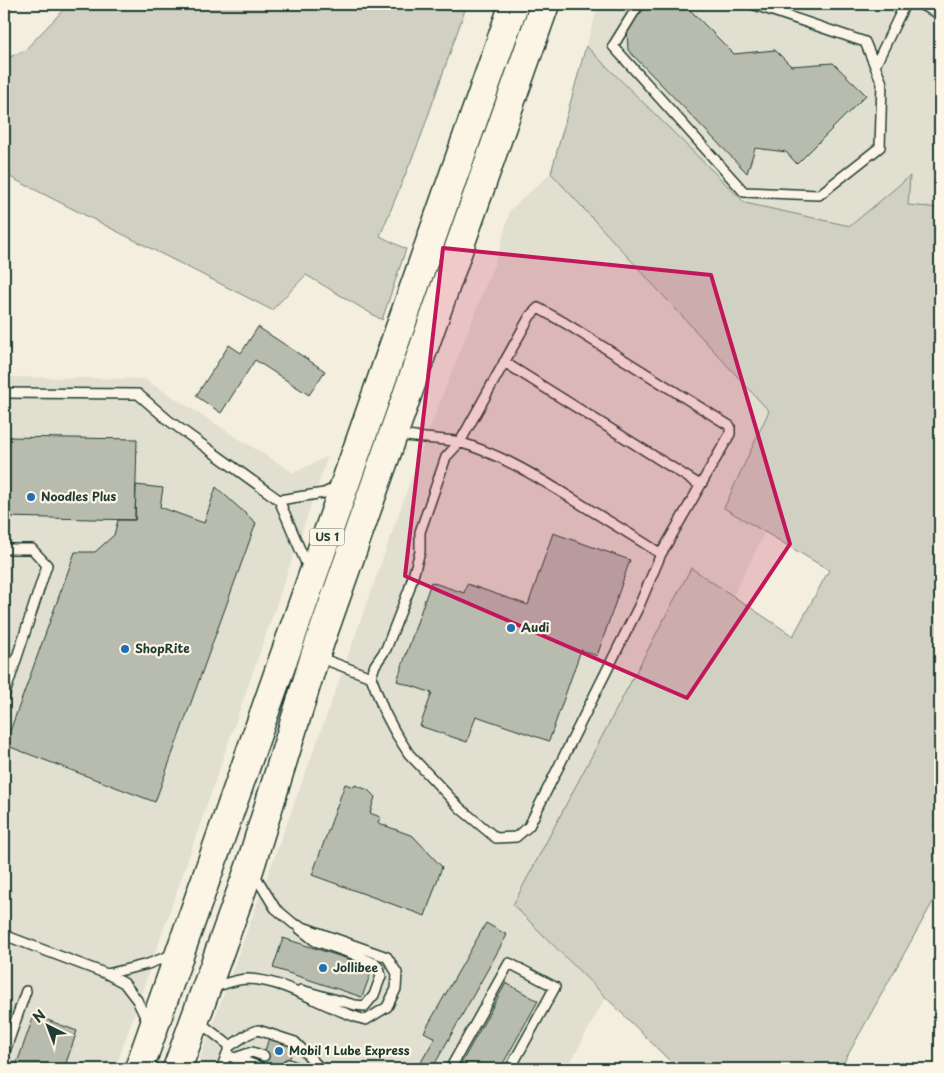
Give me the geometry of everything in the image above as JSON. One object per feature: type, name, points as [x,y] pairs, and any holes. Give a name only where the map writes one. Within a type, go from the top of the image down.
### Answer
[{"type":"highway","name":"US 1","points":[[139,1069],[514,4]]},
{"type":"highway","name":"US 1","points":[[177,1069],[250,867],[315,656],[545,4]]},
{"type":"lane","points":[[640,4],[613,46],[744,192],[819,195],[880,147],[882,83],[865,42],[752,4]]},
{"type":"lane","points":[[875,66],[905,4]]},
{"type":"lane","points":[[919,4],[940,14]]},
{"type":"lane","points":[[538,308],[713,414],[730,426],[730,434],[661,554],[639,606],[551,784],[528,826],[516,836],[496,838],[461,809],[409,754],[384,711],[371,677],[375,665],[386,649],[409,590],[420,552],[420,532],[446,457],[460,442],[504,362],[530,316],[538,308]]},
{"type":"lane","points":[[504,362],[700,485]]},
{"type":"lane","points":[[4,393],[138,394],[168,420],[279,500],[312,578]]},
{"type":"lane","points":[[392,434],[460,442],[487,451],[528,471],[661,554]]},
{"type":"lane","points":[[279,500],[324,493],[345,484]]},
{"type":"lane","points":[[4,549],[32,549],[47,565],[4,697]]},
{"type":"lane","points":[[315,656],[371,677]]},
{"type":"lane","points":[[205,989],[246,979],[270,981],[355,1005],[364,1006],[374,995],[381,976],[379,968],[374,963],[353,954],[315,941],[275,908],[250,867]]},
{"type":"lane","points":[[270,981],[351,1016],[366,1020],[387,1007],[396,989],[397,973],[387,957],[294,924]]},
{"type":"lane","points":[[4,935],[107,974],[124,983],[133,994],[152,1033]]},
{"type":"lane","points":[[107,974],[148,964],[181,952]]},
{"type":"lane","points":[[450,1069],[509,964],[555,987],[510,1069]]},
{"type":"lane","points":[[4,1054],[26,991]]},
{"type":"lane","points":[[195,1019],[231,1053],[242,1069]]},
{"type":"lane","points":[[221,1069],[231,1053],[248,1034],[258,1030],[295,1042],[321,1069]]},
{"type":"lane","points":[[231,1053],[252,1052],[264,1056]]},
{"type":"lane","points":[[231,1053],[260,1067]]},
{"type":"lane","points":[[288,1064],[301,1069]]},
{"type":"highlighted area","points":[[443,248],[711,275],[790,544],[687,698],[405,576]]},
{"type":"shaded area","points":[[69,4],[467,4],[420,139],[380,236],[406,249],[382,320],[306,275],[272,310],[4,174],[4,60],[25,50]]},
{"type":"shaded area","points":[[599,4],[940,4],[940,208],[908,205],[910,177],[850,226],[745,203],[586,46]]},
{"type":"shaded area","points":[[586,46],[745,203],[850,226],[910,176],[908,205],[940,208],[940,889],[840,1069],[678,1069],[513,905],[691,568],[793,636],[829,570],[724,508],[769,411],[551,173]]},
{"type":"shaded area","points":[[551,173],[769,411],[724,508],[765,532],[733,596],[691,569],[607,994],[567,1069],[196,1069],[324,723],[428,432],[499,252],[510,210]]},
{"type":"shaded area","points":[[4,377],[144,379],[294,473],[328,456],[115,1069],[4,1069]]},
{"type":"building","points":[[650,4],[684,4],[734,54],[775,50],[791,66],[833,63],[866,95],[797,164],[786,152],[755,148],[747,173],[628,50],[627,26]]},
{"type":"building","points":[[258,327],[325,371],[309,395],[255,360],[221,413],[196,396],[229,345],[241,353]]},
{"type":"building","points":[[4,437],[137,439],[135,520],[4,517]]},
{"type":"building","name":"ShopRite","points":[[136,485],[163,488],[160,507],[204,523],[216,487],[256,523],[155,802],[5,745],[75,552],[95,552],[114,535],[118,520],[135,520]]},
{"type":"building","name":"Audi","points":[[553,533],[630,560],[597,656],[581,650],[549,741],[476,716],[467,742],[420,726],[432,693],[397,681],[431,582],[464,593],[467,584],[528,605]]},
{"type":"building","points":[[345,784],[354,787],[355,785],[368,790],[375,797],[370,813],[380,817],[378,823],[413,836],[442,867],[425,916],[312,875]]},
{"type":"building","points":[[486,923],[507,935],[432,1069],[417,1069],[435,1038],[424,1032]]},
{"type":"building","name":"Jollibee","points":[[283,938],[373,967],[362,997],[273,968]]},
{"type":"building","points":[[506,983],[538,1001],[500,1069],[458,1069]]},
{"type":"building","points":[[34,1015],[77,1031],[64,1069],[4,1069],[4,1058],[17,1063]]},
{"type":"building","name":"Mobil 1 Lube Express","points":[[269,1038],[294,1046],[286,1069],[259,1069]]},
{"type":"place","name":"Noodles Plus","points":[[31,497]]},
{"type":"place","name":"Audi","points":[[511,628]]},
{"type":"place","name":"ShopRite","points":[[125,649]]},
{"type":"place","name":"Jollibee","points":[[323,968]]},
{"type":"place","name":"Mobil 1 Lube Express","points":[[279,1051]]}]
